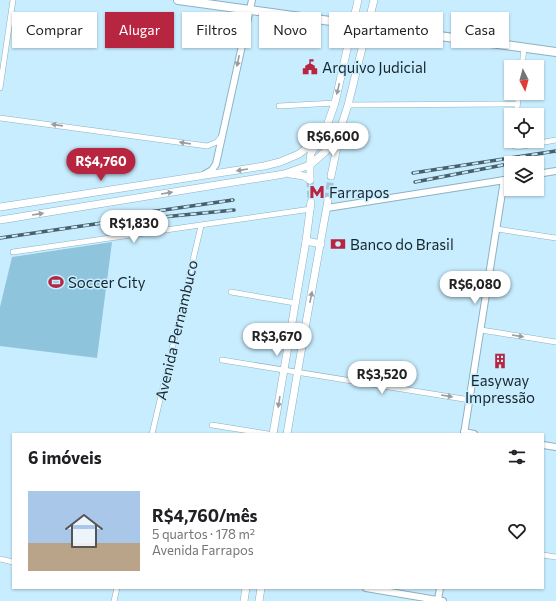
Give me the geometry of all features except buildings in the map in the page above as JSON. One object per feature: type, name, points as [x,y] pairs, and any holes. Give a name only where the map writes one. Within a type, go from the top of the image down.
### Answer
[{"type":"main road","points":[[178,0],[329,21]]},
{"type":"main road","points":[[356,12],[358,0]]},
{"type":"main road","points":[[371,12],[374,0]]},
{"type":"main road","points":[[443,37],[556,52]]},
{"type":"main road","points":[[0,220],[284,174],[298,174],[310,180],[311,153],[318,143],[335,103],[348,48]]},
{"type":"main road","points":[[331,176],[339,133],[348,105],[362,48]]},
{"type":"main road","points":[[284,174],[310,165],[326,151],[339,133]]},
{"type":"main road","points":[[0,208],[264,166],[280,162],[299,154],[321,135]]},
{"type":"main road","points":[[288,433],[328,200]]},
{"type":"main road","points":[[273,433],[311,206]]},
{"type":"main road","points":[[306,241],[321,244]]},
{"type":"main road","points":[[292,320],[298,326],[302,326],[306,323]]},
{"type":"main road","points":[[288,347],[296,344],[302,349]]},
{"type":"main road","points":[[244,601],[246,589]]},
{"type":"main road","points":[[259,601],[261,589]]},
{"type":"street","points":[[0,88],[13,0]]},
{"type":"street","points":[[204,175],[212,170],[216,164],[252,0]]},
{"type":"street","points":[[523,60],[524,48]]},
{"type":"street","points":[[517,108],[518,100]]},
{"type":"street","points":[[279,106],[335,103]]},
{"type":"street","points":[[348,105],[517,104]]},
{"type":"street","points":[[0,118],[207,146],[217,142],[221,137]]},
{"type":"street","points":[[544,142],[556,140]]},
{"type":"street","points":[[544,173],[556,171]]},
{"type":"street","points":[[327,208],[504,180]]},
{"type":"street","points":[[464,433],[497,229],[504,196]]},
{"type":"street","points":[[13,252],[201,226],[311,206]]},
{"type":"street","name":"Avenida Pernambuco","points":[[152,433],[201,226]]},
{"type":"street","points":[[497,229],[556,238]]},
{"type":"street","points":[[231,292],[295,303]]},
{"type":"street","points":[[481,330],[556,342]]},
{"type":"street","points":[[222,360],[470,400]]},
{"type":"street","points":[[212,425],[262,433]]},
{"type":"street","points":[[544,445],[556,447]]},
{"type":"street","points":[[544,555],[556,557]]},
{"type":"street","points":[[0,559],[12,562]]},
{"type":"street","points":[[114,601],[116,589]]},
{"type":"street","points":[[372,589],[440,601],[440,589]]},
{"type":"shaded area","name":"Soccer City","points":[[112,242],[97,358],[0,346],[0,307],[12,257]]},
{"type":"tunnel","points":[[328,200],[331,176]]},
{"type":"tunnel","points":[[310,180],[311,202]]},
{"type":"railway","points":[[413,173],[556,151]]},
{"type":"railway","points":[[415,182],[503,165]]},
{"type":"railway","points":[[136,214],[233,200]]},
{"type":"railway","points":[[0,238],[102,223],[234,210]]},
{"type":"place","name":"Arquivo Judicial","points":[[310,67]]},
{"type":"place","name":"Farrapos","points":[[317,192]]},
{"type":"place","name":"Banco do Brasil","points":[[338,244]]},
{"type":"place","name":"Soccer City","points":[[56,282]]},
{"type":"place","name":"Easyway Impressão","points":[[500,361]]}]
